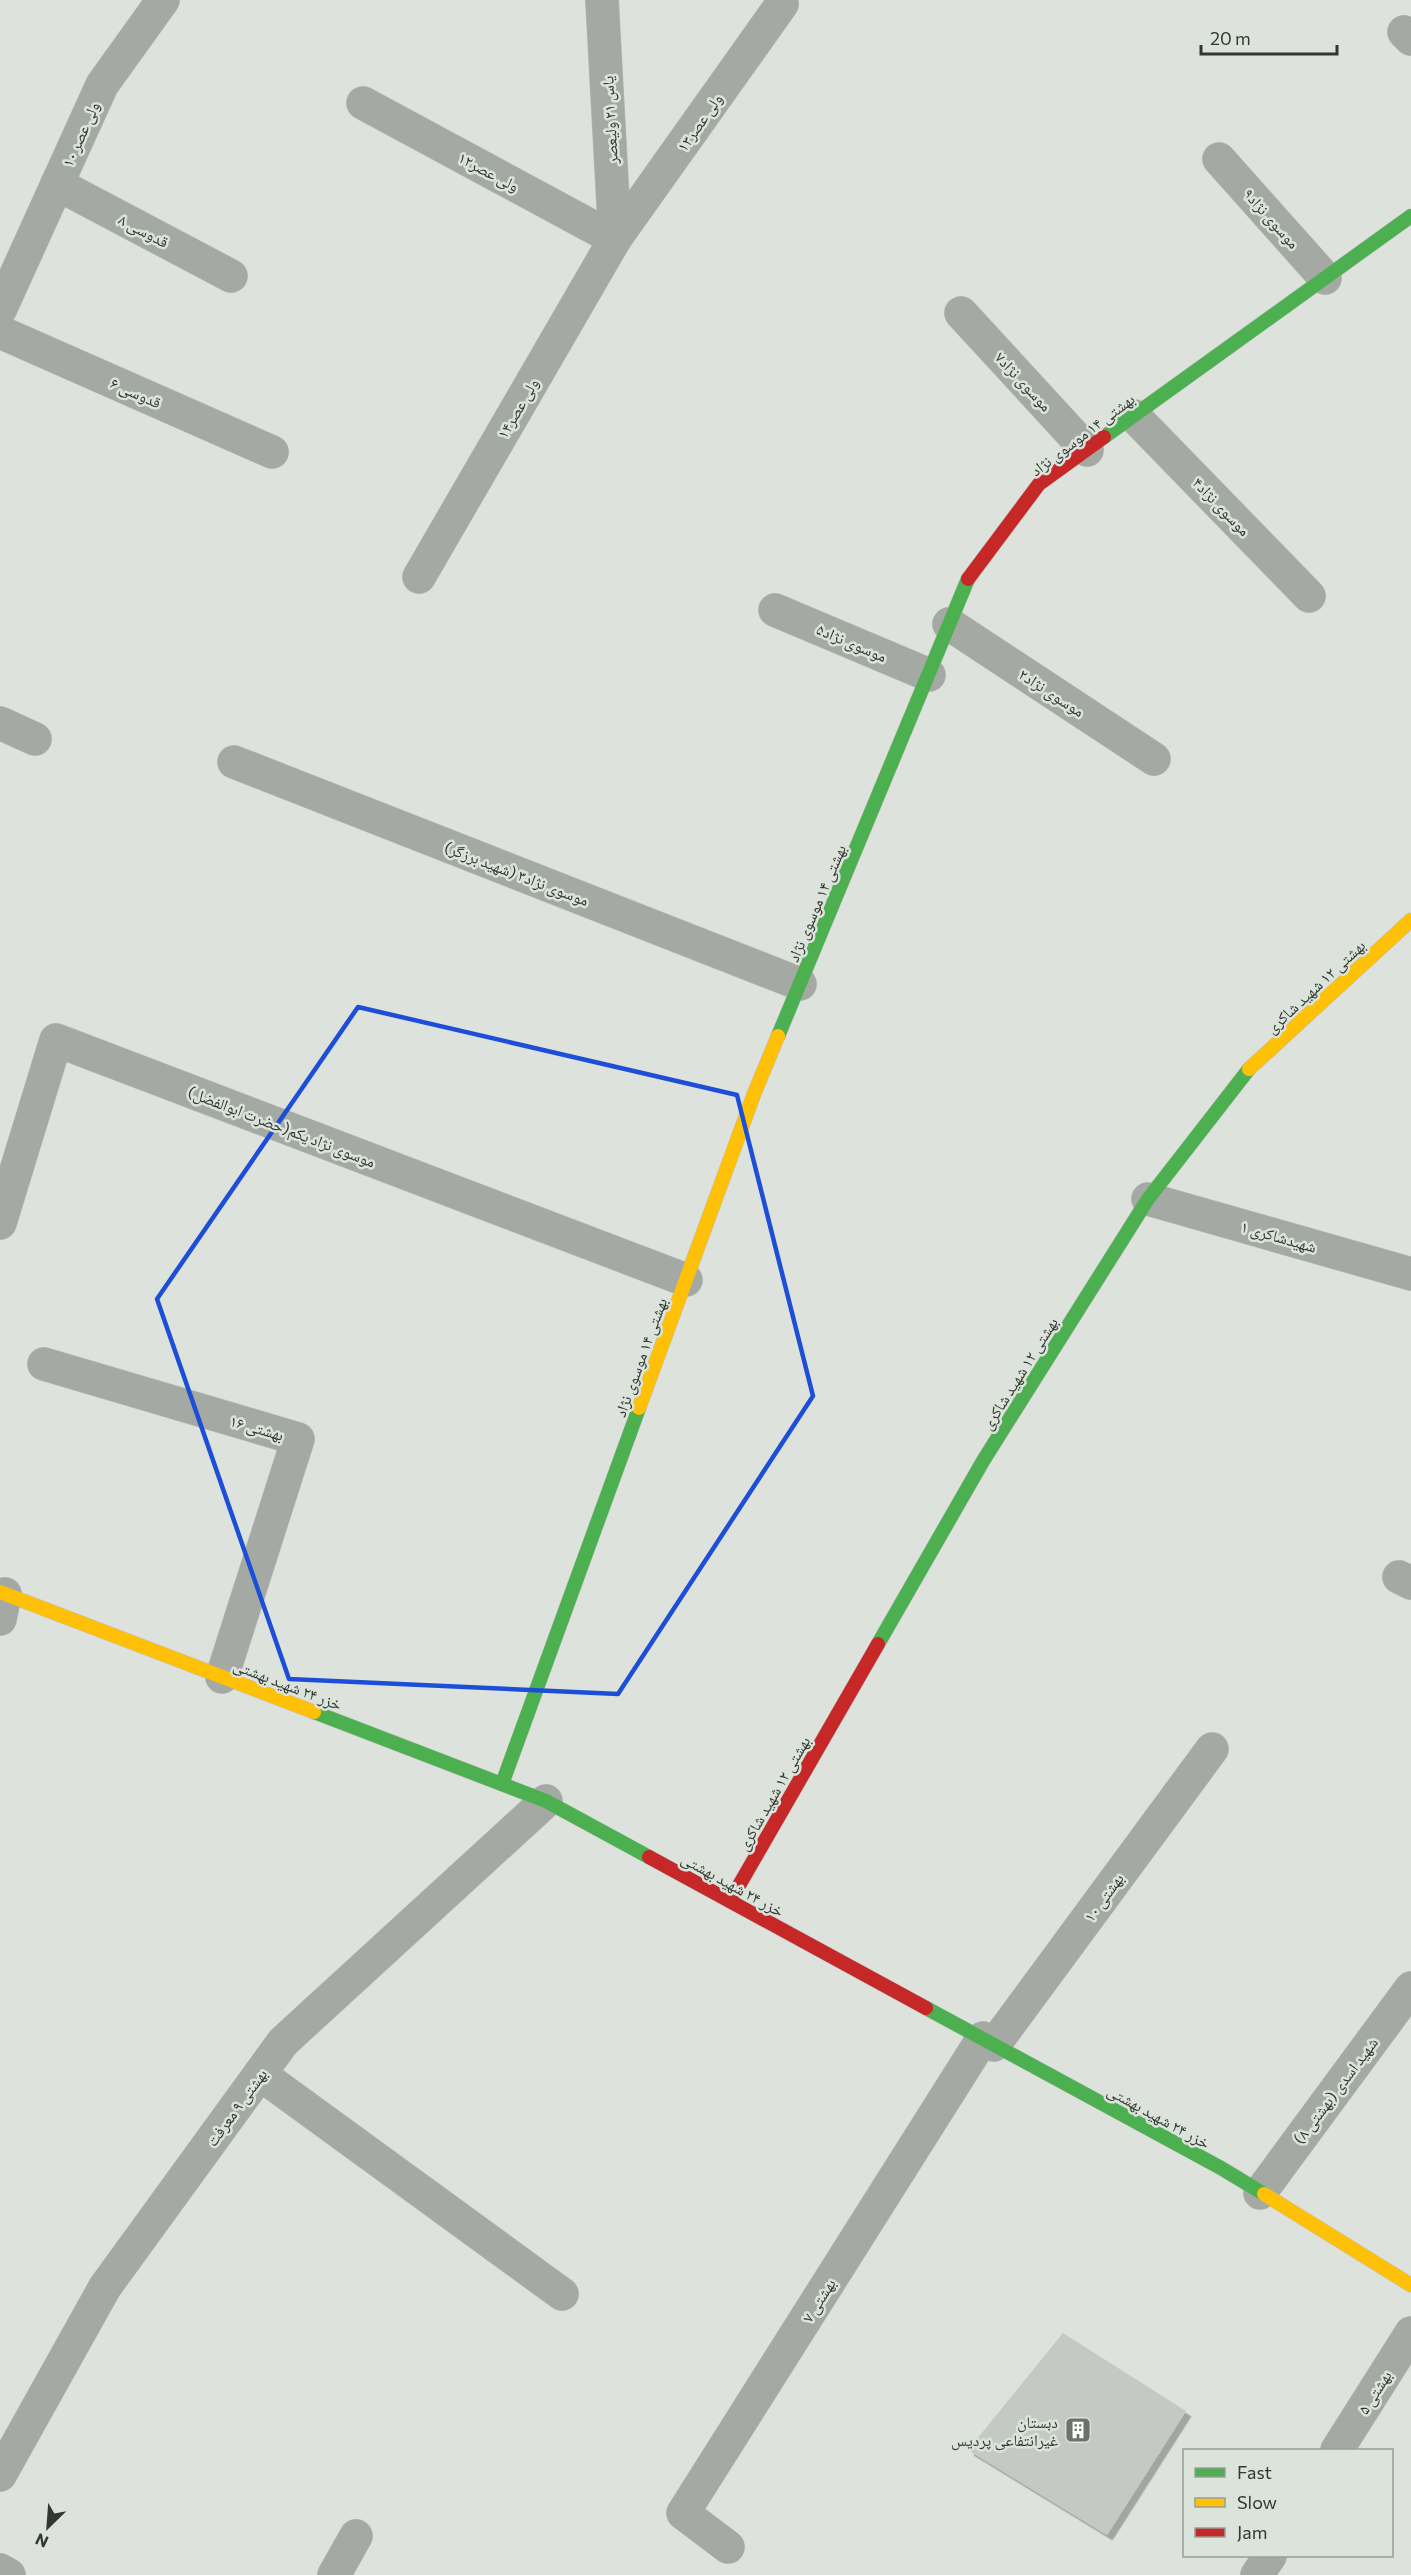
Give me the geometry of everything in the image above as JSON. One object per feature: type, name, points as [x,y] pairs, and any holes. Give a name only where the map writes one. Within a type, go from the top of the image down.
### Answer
[{"type":"street","name":"ولی عصر ۱۰","points":[[0,310],[7,267],[57,184],[102,85],[163,0]]},
{"type":"street","name":"یاس ۲۱ ولیعصر","points":[[602,0],[615,240]]},
{"type":"street","name":"ولی عصر۱۳","points":[[615,240],[782,4]]},
{"type":"street","name":"ولی عصر۱۲","points":[[363,103],[615,240]]},
{"type":"street","name":"موسوی نژاد۹","points":[[1219,159],[1325,278]]},
{"type":"street","name":"قدوسی ۸","points":[[57,184],[231,276]]},
{"type":"street","name":"بهشتی ۱۴ موسوی نژاد","points":[[501,1784],[754,1094],[968,579],[1039,484],[1411,216]]},
{"type":"street","name":"ولی عصر۱۴","points":[[419,577],[615,240]]},
{"type":"street","name":"موسوی نژاد۷","points":[[961,313],[1087,450]]},
{"type":"street","name":"قدوسی ۶","points":[[0,332],[272,452]]},
{"type":"street","name":"موسوی نژاد۴","points":[[1134,416],[1309,596]]},
{"type":"street","name":"موسوی نژاد۵","points":[[774,610],[928,675]]},
{"type":"street","name":"موسوی نژاد۲","points":[[949,624],[1154,759]]},
{"type":"street","points":[[0,723],[35,739]]},
{"type":"street","name":"موسوی نژاد۳ (شهید برزگر)","points":[[234,762],[800,984]]},
{"type":"street","name":"بهشتی ۱۲ شهید شاکری","points":[[730,1901],[983,1461],[1148,1199],[1242,1076],[1411,920]]},
{"type":"street","name":"موسوی نژاد یکم(حضرت ابوالفضل)","points":[[0,1223],[56,1040],[686,1280]]},
{"type":"street","name":"شهیدشاکری ۱","points":[[1148,1199],[1411,1274]]},
{"type":"street","name":"بهشتی ۱۶","points":[[44,1364],[298,1439],[222,1677]]},
{"type":"street","name":"خزر ۲۴ شهید بهشتی","points":[[2,1602],[222,1677],[546,1801],[1221,2168],[1411,2285]]},
{"type":"street","name":"بهشتی ۱۰","points":[[988,2042],[1212,1749]]},
{"type":"street","name":"بهشتی ۹ معرفت","points":[[0,2475],[105,2287],[283,2042],[546,1801]]},
{"type":"street","name":"شهید اسدی (بهشتی ۸)","points":[[1260,2193],[1411,1988]]},
{"type":"street","name":"بهشتی ۷","points":[[728,2547],[683,2513],[988,2042]]},
{"type":"street","points":[[260,2074],[562,2294]]},
{"type":"street","name":"بهشتی ۵","points":[[1338,2449],[1411,2333]]},
{"type":"street","points":[[334,2575],[356,2536]]},
{"type":"street","points":[[1257,2575],[1269,2557]]},
{"type":"street","points":[[0,2570],[9,2575]]},
{"type":"highlighted area","points":[[358,1007],[737,1095],[813,1396],[618,1694],[289,1679],[157,1299]]},
{"type":"building","name":"دبستان غیرانتفاعی پردیس","points":[[1063,2333],[1186,2411],[1107,2535],[968,2450]]},
{"type":"traffic: fast","points":[[1104,437],[1411,216]]},
{"type":"traffic: fast","points":[[778,1036],[968,579]]},
{"type":"traffic: fast","points":[[878,1644],[983,1461],[1148,1199],[1249,1069]]},
{"type":"traffic: fast","points":[[502,1784],[639,1408]]},
{"type":"traffic: fast","points":[[314,1712],[546,1801],[649,1857]]},
{"type":"traffic: fast","points":[[926,2008],[1221,2168],[1264,2194]]},
{"type":"traffic: slow","points":[[1249,1069],[1411,920]]},
{"type":"traffic: slow","points":[[639,1408],[754,1094],[778,1036]]},
{"type":"traffic: slow","points":[[0,1592],[314,1712]]},
{"type":"traffic: slow","points":[[1264,2194],[1411,2285]]},
{"type":"traffic: jam","points":[[968,579],[1039,484],[1104,437]]},
{"type":"traffic: jam","points":[[730,1901],[878,1644]]},
{"type":"traffic: jam","points":[[649,1857],[926,2008]]},
{"type":"place","name":"دبستان غیرانتفاعی پردیس","points":[[1078,2430]]}]
